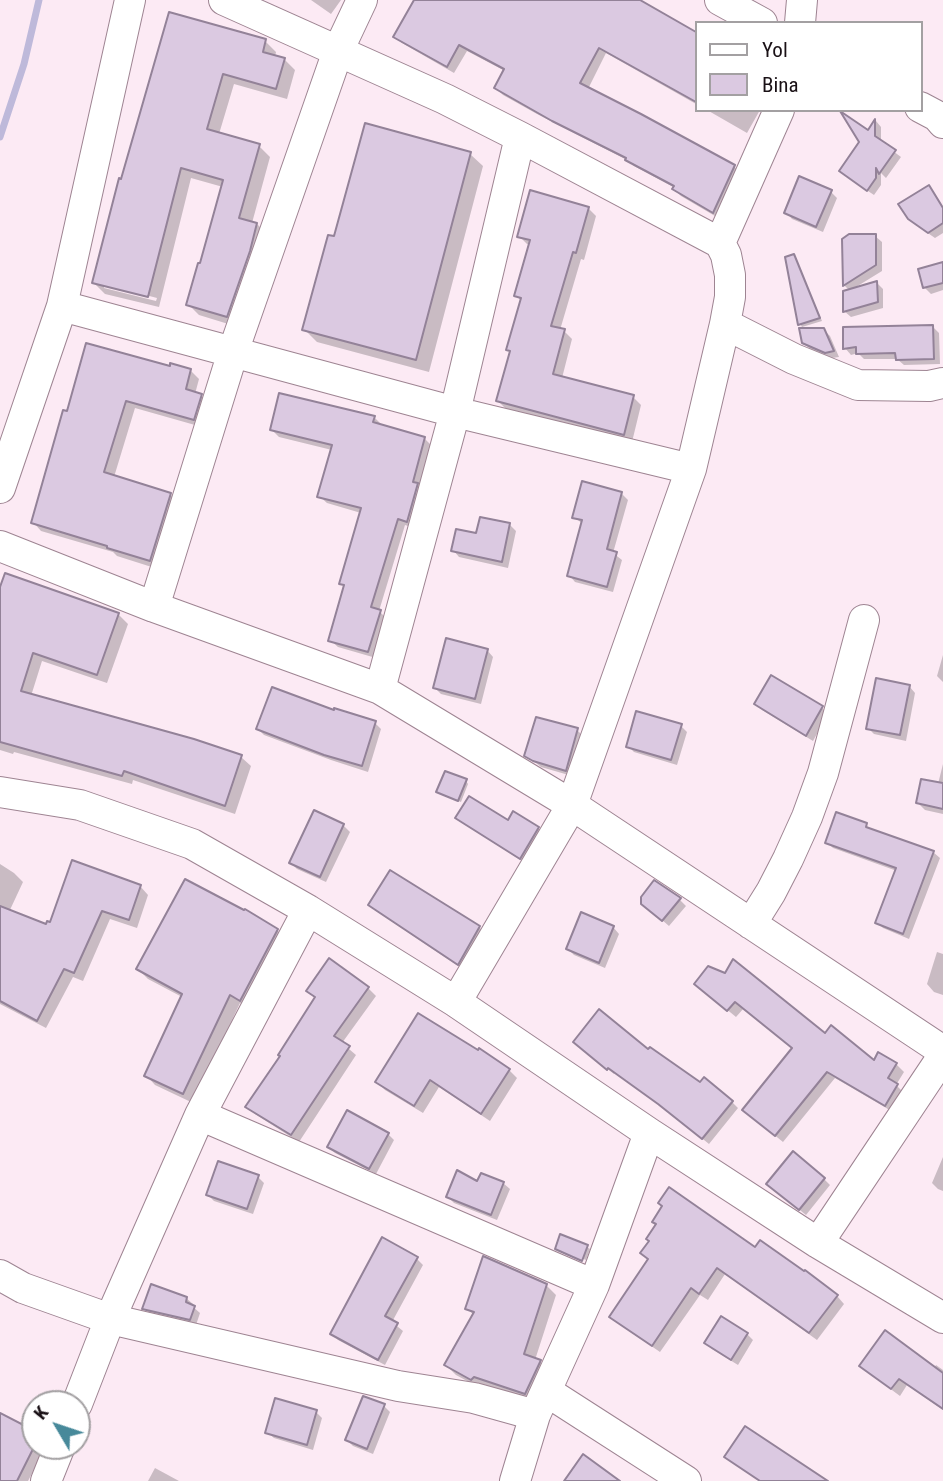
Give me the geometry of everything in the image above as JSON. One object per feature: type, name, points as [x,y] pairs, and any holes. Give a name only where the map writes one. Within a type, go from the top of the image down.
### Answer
[{"type":"street","points":[[0,488],[62,306],[130,0]]},
{"type":"street","points":[[224,0],[445,99],[520,137],[720,243],[726,255],[730,297],[691,469],[572,804],[456,1002]]},
{"type":"street","points":[[154,607],[233,352],[338,51],[362,0]]},
{"type":"street","points":[[720,0],[758,21]]},
{"type":"street","points":[[800,21],[802,0]]},
{"type":"street","points":[[922,108],[937,116],[943,123]]},
{"type":"street","points":[[720,243],[778,112]]},
{"type":"street","points":[[380,689],[455,412],[520,137]]},
{"type":"street","points":[[62,306],[455,412],[691,469]]},
{"type":"street","points":[[725,324],[794,359],[859,385],[929,386],[943,383]]},
{"type":"street","points":[[0,546],[154,607],[380,689],[572,804],[943,1051]]},
{"type":"street","points":[[751,924],[782,870],[807,817],[823,773],[864,620]]},
{"type":"street","points":[[0,792],[80,805],[192,844],[308,909],[456,1002],[818,1243],[943,1318]]},
{"type":"street","points":[[82,1390],[110,1319],[200,1115],[308,909]]},
{"type":"street","points":[[818,1243],[943,1056]]},
{"type":"street","points":[[200,1115],[594,1285]]},
{"type":"street","points":[[515,1481],[540,1403],[594,1285],[649,1133]]},
{"type":"street","points":[[0,1275],[23,1288],[110,1319],[398,1385],[474,1398],[540,1403],[686,1481]]},
{"type":"street","points":[[46,1481],[54,1460]]},
{"type":"building","points":[[414,0],[640,0],[694,31],[694,101],[599,48],[580,83],[735,165],[713,213],[672,189],[674,186],[625,160],[626,158],[494,88],[504,69],[459,45],[447,67],[393,37]]},
{"type":"building","points":[[169,12],[266,39],[263,52],[285,58],[276,89],[223,74],[207,129],[260,144],[239,218],[257,223],[227,317],[186,305],[223,180],[181,168],[148,297],[92,283],[119,178],[121,179]]},
{"type":"building","points":[[841,112],[868,130],[875,119],[875,136],[896,150],[879,174],[876,168],[876,178],[867,191],[839,171],[859,142]]},
{"type":"building","points":[[365,123],[471,152],[416,360],[302,330],[328,235],[334,236]]},
{"type":"building","points":[[799,176],[832,190],[816,227],[784,213]]},
{"type":"building","points":[[929,185],[943,208],[943,223],[928,233],[908,219],[898,204]]},
{"type":"building","points":[[530,190],[589,207],[551,326],[565,329],[553,374],[634,395],[624,435],[496,401],[510,351],[506,350],[521,298],[514,296],[530,240],[517,237]]},
{"type":"building","points":[[849,234],[876,234],[876,265],[843,286],[842,239]]},
{"type":"building","points":[[794,254],[820,318],[798,325],[785,257]]},
{"type":"building","points":[[943,262],[943,283],[923,288],[918,269]]},
{"type":"building","points":[[877,281],[878,302],[843,312],[843,291]]},
{"type":"building","points":[[933,325],[934,359],[896,360],[895,353],[856,354],[856,347],[843,349],[843,327]]},
{"type":"building","points":[[799,328],[824,328],[834,351],[825,353],[802,343]]},
{"type":"building","points":[[86,343],[170,366],[170,363],[191,369],[186,389],[202,394],[194,420],[126,401],[104,472],[171,493],[150,561],[31,523],[63,410],[67,411]]},
{"type":"building","points":[[279,393],[375,416],[373,422],[425,437],[413,482],[418,483],[407,522],[398,519],[371,607],[381,610],[368,652],[328,641],[344,585],[339,584],[361,508],[317,497],[332,445],[270,430]]},
{"type":"building","points":[[582,481],[622,492],[607,549],[617,552],[607,587],[567,576],[582,520],[572,518]]},
{"type":"building","points":[[480,517],[510,523],[502,562],[451,551],[456,529],[476,533]]},
{"type":"building","points":[[5,573],[119,613],[97,675],[33,653],[21,691],[242,755],[225,806],[124,771],[122,776],[0,742],[0,587]]},
{"type":"building","points":[[446,638],[488,649],[475,699],[433,688]]},
{"type":"building","points":[[771,675],[823,706],[806,736],[754,704]]},
{"type":"building","points":[[876,678],[910,685],[900,735],[866,729]]},
{"type":"building","points":[[272,687],[334,710],[376,721],[362,766],[324,755],[256,729]]},
{"type":"building","points":[[636,711],[682,724],[671,760],[626,747]]},
{"type":"building","points":[[536,717],[578,728],[566,771],[524,756]]},
{"type":"building","points":[[445,771],[467,779],[458,801],[436,792]]},
{"type":"building","points":[[921,779],[943,783],[943,809],[916,803]]},
{"type":"building","points":[[469,796],[508,820],[513,811],[539,827],[520,859],[455,818]]},
{"type":"building","points":[[314,810],[344,824],[320,877],[289,863]]},
{"type":"building","points":[[836,812],[867,823],[866,827],[934,851],[903,934],[875,923],[896,868],[825,843]]},
{"type":"building","points":[[72,860],[141,885],[129,920],[102,911],[74,973],[64,969],[37,1021],[0,1001],[0,906],[46,924],[47,921],[50,922]]},
{"type":"building","points":[[390,870],[480,926],[458,965],[368,905]]},
{"type":"building","points":[[185,879],[278,929],[240,1001],[230,995],[183,1094],[144,1076],[182,994],[136,969]]},
{"type":"building","points":[[654,880],[681,898],[662,921],[641,904],[641,897]]},
{"type":"building","points":[[581,912],[614,926],[599,963],[566,949]]},
{"type":"building","points":[[329,958],[369,987],[334,1036],[350,1046],[291,1135],[245,1107],[280,1056],[278,1055],[315,997],[306,991]]},
{"type":"building","points":[[733,959],[825,1033],[831,1025],[874,1060],[878,1052],[897,1063],[888,1078],[898,1084],[885,1106],[827,1072],[775,1136],[742,1110],[792,1048],[735,1002],[727,1011],[694,984],[708,966],[725,973]]},
{"type":"building","points":[[599,1009],[648,1049],[650,1047],[700,1082],[704,1077],[733,1101],[702,1139],[573,1042]]},
{"type":"building","points":[[418,1013],[510,1069],[481,1114],[430,1080],[414,1106],[375,1082]]},
{"type":"building","points":[[347,1110],[389,1133],[369,1169],[327,1147]]},
{"type":"building","points":[[793,1151],[825,1178],[799,1210],[766,1184]]},
{"type":"building","points":[[218,1161],[259,1175],[247,1209],[206,1195]]},
{"type":"building","points":[[457,1170],[477,1181],[481,1173],[504,1182],[491,1215],[446,1197]]},
{"type":"building","points":[[669,1187],[755,1247],[760,1240],[838,1295],[809,1333],[717,1268],[699,1294],[691,1288],[652,1346],[609,1317],[648,1259],[640,1253],[656,1224],[652,1222],[662,1206],[658,1203]]},
{"type":"building","points":[[560,1234],[588,1245],[582,1261],[555,1249]]},
{"type":"building","points":[[382,1237],[418,1257],[385,1316],[398,1323],[378,1360],[330,1334]]},
{"type":"building","points":[[483,1256],[547,1284],[524,1354],[541,1360],[525,1394],[474,1377],[471,1380],[444,1365],[474,1312],[465,1309]]},
{"type":"building","points":[[151,1284],[187,1297],[186,1302],[195,1306],[190,1320],[142,1309]]},
{"type":"building","points":[[721,1316],[748,1333],[731,1360],[704,1343]]},
{"type":"building","points":[[885,1330],[943,1373],[943,1409],[899,1379],[891,1389],[859,1366]]},
{"type":"building","points":[[363,1396],[385,1404],[367,1449],[345,1440]]},
{"type":"building","points":[[275,1398],[317,1410],[307,1445],[265,1433]]},
{"type":"building","points":[[0,1413],[21,1424],[21,1460],[28,1460],[17,1481],[0,1481]]},
{"type":"building","points":[[745,1426],[828,1481],[760,1481],[724,1457]]},
{"type":"building","points":[[583,1454],[620,1481],[564,1481]]},
{"type":"waterway","points":[[0,137],[24,64],[39,0]]}]
